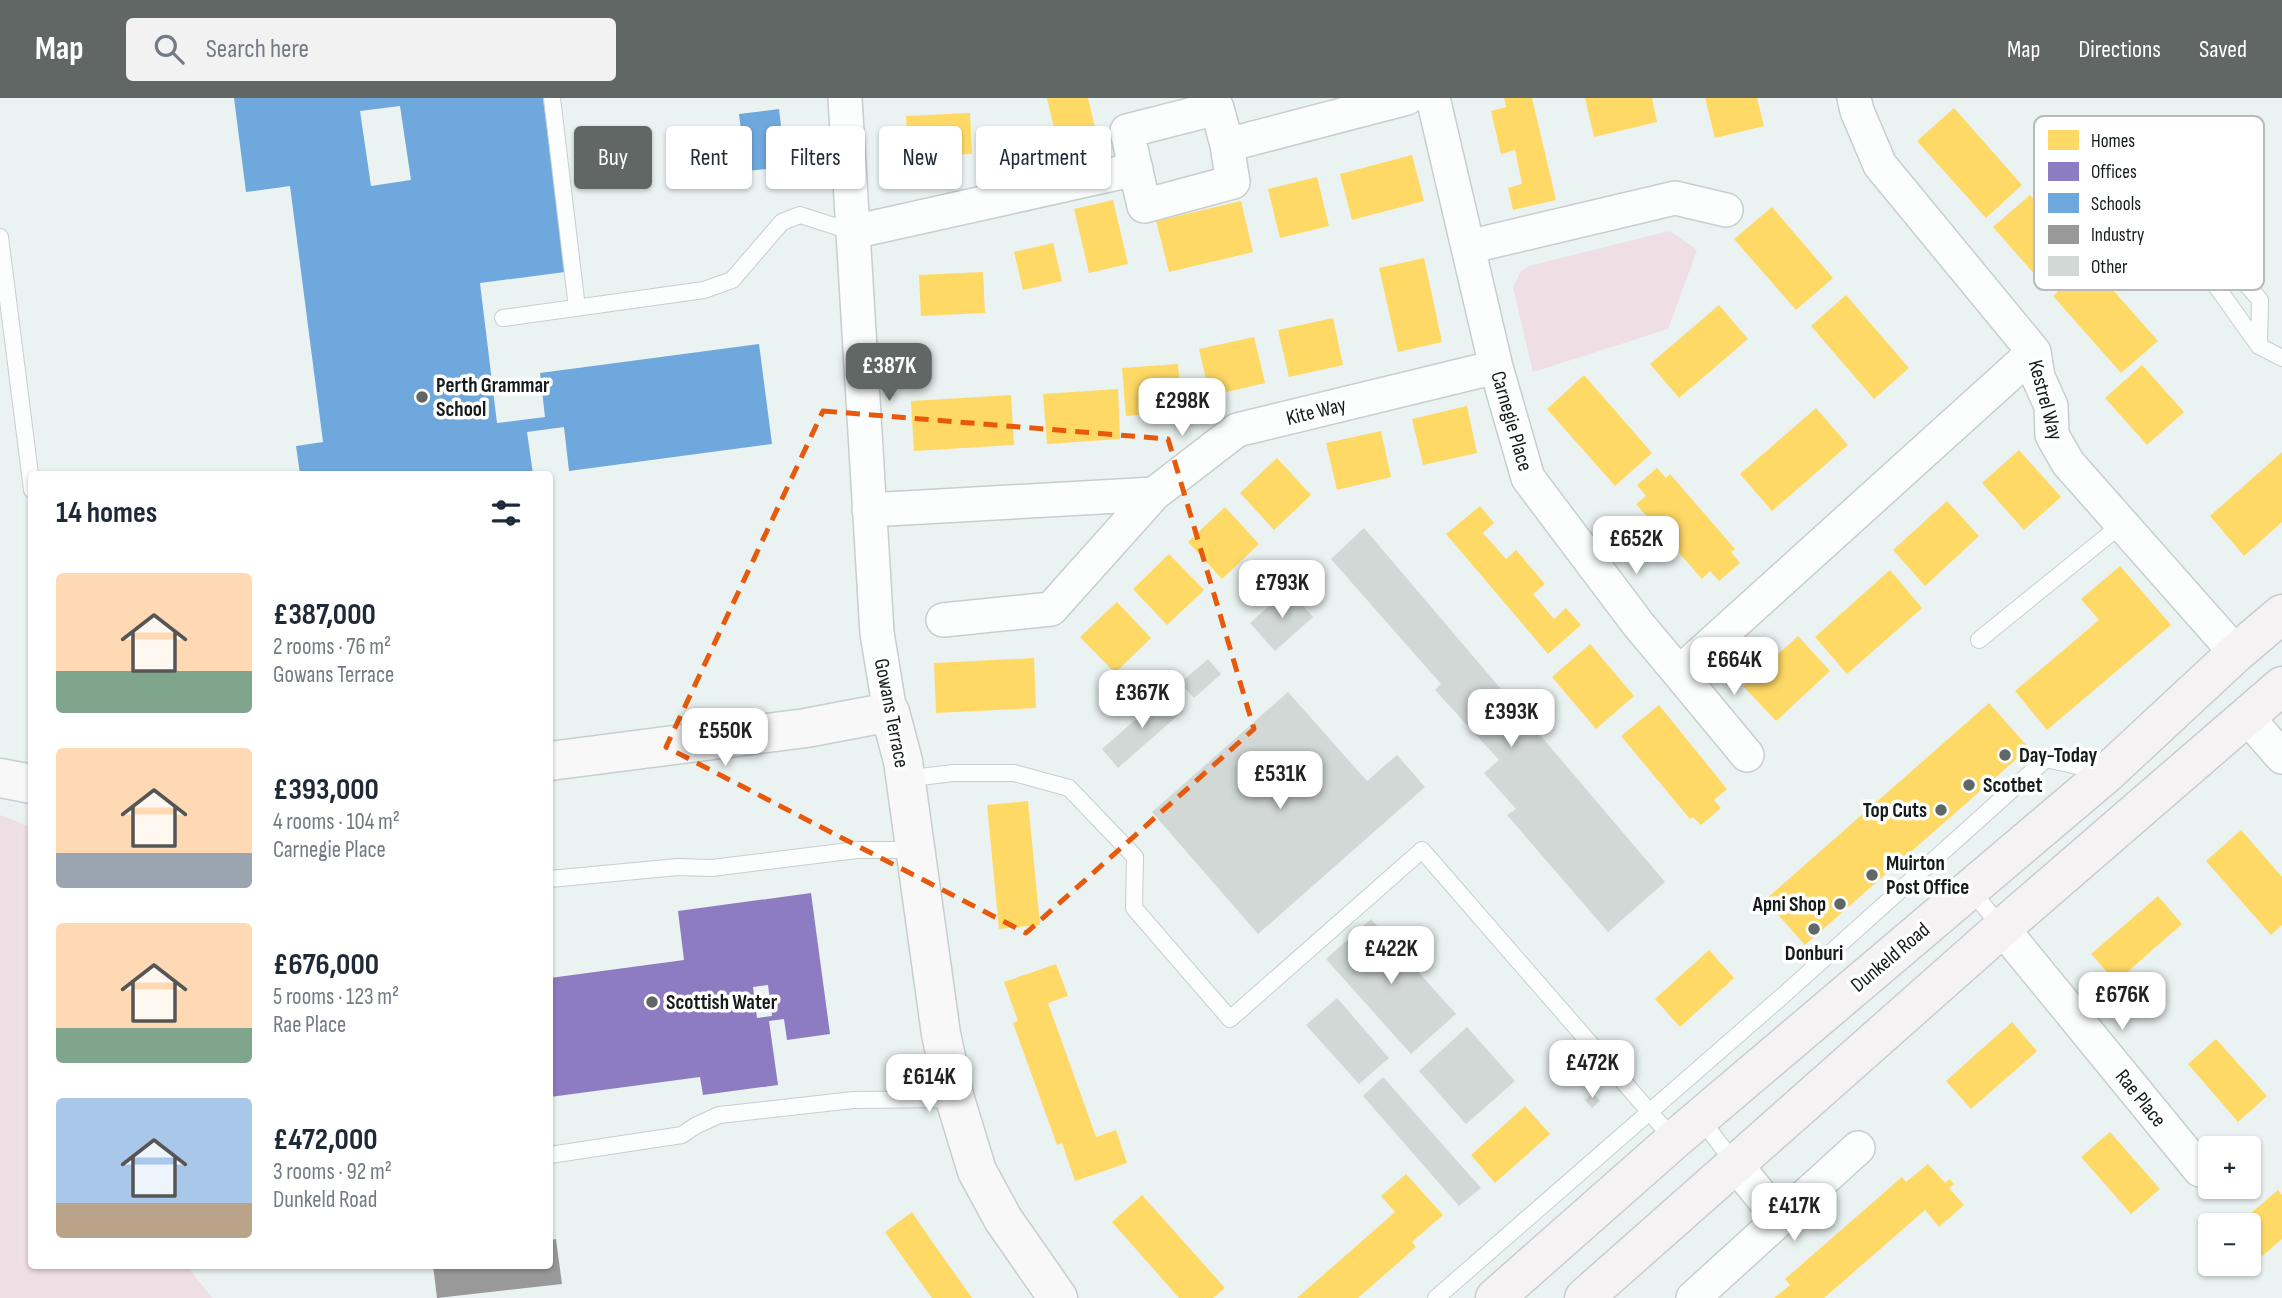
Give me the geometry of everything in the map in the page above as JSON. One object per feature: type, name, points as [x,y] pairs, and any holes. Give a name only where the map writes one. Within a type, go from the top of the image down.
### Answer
[{"type":"main road","name":"Dunkeld Road","points":[[1495,1298],[1687,1129],[2107,773],[2282,614]]},
{"type":"main road","points":[[1584,1298],[2002,928],[2282,686]]},
{"type":"street","name":"Gowans Terrace","points":[[845,98],[877,634],[890,712],[903,761],[913,850],[941,1034],[955,1099],[977,1171],[1003,1219],[1058,1298]]},
{"type":"street","points":[[1227,145],[1407,98]]},
{"type":"street","name":"Carnegie Place","points":[[1433,98],[1496,367],[1528,478],[1638,624],[1747,755]]},
{"type":"street","name":"Kestrel Way","points":[[1854,98],[1880,165],[2034,352],[2038,377],[2051,406],[2052,435],[2067,463],[2236,653]]},
{"type":"street","points":[[1217,108],[1227,145],[1233,182],[1144,206],[1127,131],[1217,108]]},
{"type":"street","points":[[852,232],[1136,169]]},
{"type":"street","points":[[1468,247],[1675,198],[1726,210]]},
{"type":"street","points":[[1679,673],[2034,352]]},
{"type":"street","name":"Kite Way","points":[[943,620],[1051,609],[1154,494],[1237,430],[1496,367]]},
{"type":"street","points":[[869,510],[1154,494]]},
{"type":"street","points":[[553,761],[806,728],[890,712]]},
{"type":"street","points":[[2247,717],[2282,757]]},
{"type":"street","points":[[0,778],[28,783]]},
{"type":"street","name":"Rae Place","points":[[2002,928],[2198,1168]]},
{"type":"street","points":[[1693,1298],[1858,1148]]},
{"type":"street","points":[[1735,1164],[1780,1219]]},
{"type":"lane","points":[[552,98],[577,308]]},
{"type":"lane","points":[[503,318],[704,290],[732,280],[782,222],[800,215],[852,232]]},
{"type":"lane","points":[[0,237],[30,471]]},
{"type":"lane","points":[[2219,290],[2259,346],[2282,358]]},
{"type":"lane","points":[[2251,290],[2260,300],[2259,346]]},
{"type":"lane","points":[[1979,640],[2122,524]]},
{"type":"lane","points":[[1436,1298],[1787,992],[2046,759],[2107,773]]},
{"type":"lane","points":[[904,779],[953,773],[1014,774],[1069,788],[1135,858],[1134,908],[1230,1018],[1422,850],[1649,1112],[1687,1129],[1735,1164]]},
{"type":"lane","points":[[553,880],[678,867],[712,868],[858,850],[913,850]]},
{"type":"lane","points":[[1970,889],[2002,928]]},
{"type":"lane","points":[[553,1155],[682,1135],[719,1115],[853,1100],[955,1099]]},
{"type":"highlighted area","points":[[823,411],[1168,439],[1254,729],[1026,933],[666,747]]},
{"type":"shaded area","points":[[1670,231],[1697,250],[1668,329],[1533,372],[1513,287],[1521,271],[1529,266]]},
{"type":"shaded area","points":[[0,815],[28,826],[28,1269],[190,1269],[212,1298],[0,1298]]},
{"type":"building: Homes","points":[[1047,98],[1088,98],[1095,126],[1054,126]]},
{"type":"building: Homes","points":[[1504,98],[1532,98],[1556,200],[1513,210],[1508,188],[1522,184],[1515,150],[1501,154],[1491,111],[1506,107]]},
{"type":"building: Homes","points":[[1585,98],[1652,98],[1657,122],[1594,137]]},
{"type":"building: Homes","points":[[1705,98],[1757,98],[1764,126],[1715,138]]},
{"type":"building: Homes","points":[[1954,108],[2022,185],[1986,218],[1917,141]]},
{"type":"building: Homes","points":[[970,113],[972,154],[962,154],[962,126],[906,126],[906,116]]},
{"type":"building: Homes","points":[[1412,155],[1424,201],[1352,220],[1340,174]]},
{"type":"building: Homes","points":[[1317,177],[1329,226],[1280,238],[1268,189]]},
{"type":"building: Homes","points":[[2030,195],[2034,200],[2034,274],[1993,227]]},
{"type":"building: Homes","points":[[1113,200],[1128,264],[1089,273],[1074,209]]},
{"type":"building: Homes","points":[[1241,201],[1253,252],[1169,272],[1156,221]]},
{"type":"building: Homes","points":[[1772,207],[1833,278],[1796,310],[1734,239]]},
{"type":"building: Homes","points":[[1053,243],[1062,281],[1023,290],[1014,252]]},
{"type":"building: Homes","points":[[1424,258],[1442,342],[1398,352],[1379,268]]},
{"type":"building: Homes","points":[[983,272],[985,313],[921,316],[919,275]]},
{"type":"building: Homes","points":[[2060,290],[2113,290],[2158,341],[2121,373],[2053,296]]},
{"type":"building: Homes","points":[[1846,295],[1909,368],[1874,399],[1811,326]]},
{"type":"building: Homes","points":[[1719,305],[1748,339],[1679,398],[1650,364]]},
{"type":"building: Homes","points":[[1333,318],[1343,365],[1289,377],[1278,330]]},
{"type":"building: Homes","points":[[1254,337],[1265,383],[1210,396],[1199,349]]},
{"type":"building: Homes","points":[[1178,364],[1182,411],[1126,416],[1122,368]]},
{"type":"building: Homes","points":[[2142,365],[2184,412],[2147,445],[2105,398]]},
{"type":"building: Homes","points":[[1584,375],[1652,453],[1615,486],[1547,409]]},
{"type":"building: Homes","points":[[1118,389],[1120,439],[1047,444],[1043,394]]},
{"type":"building: Homes","points":[[1011,395],[1014,445],[914,451],[911,401]]},
{"type":"building: Homes","points":[[1467,406],[1477,453],[1423,465],[1412,419]]},
{"type":"building: Homes","points":[[1816,408],[1848,445],[1772,511],[1740,474]]},
{"type":"building: Homes","points":[[1381,431],[1391,477],[1337,490],[1326,443]]},
{"type":"building: Homes","points":[[2019,450],[2061,497],[2024,530],[1982,483]]},
{"type":"building: Homes","points":[[2282,452],[2282,522],[2244,556],[2210,516]]},
{"type":"building: Homes","points":[[1277,458],[1311,495],[1274,530],[1240,493]]},
{"type":"building: Homes","points":[[1657,468],[1666,478],[1670,474],[1735,549],[1731,552],[1740,563],[1719,581],[1710,571],[1702,579],[1636,504],[1646,496],[1637,485]]},
{"type":"building: Homes","points":[[1947,501],[1979,536],[1925,586],[1893,550]]},
{"type":"building: Homes","points":[[1480,506],[1494,523],[1483,533],[1506,559],[1516,550],[1545,584],[1533,594],[1554,619],[1566,608],[1581,625],[1548,654],[1446,534]]},
{"type":"building: Homes","points":[[1225,507],[1259,544],[1222,579],[1188,542]]},
{"type":"building: Homes","points":[[1169,554],[1204,590],[1167,625],[1133,589]]},
{"type":"building: Homes","points":[[2120,566],[2171,625],[2047,730],[2015,691],[2099,620],[2081,599]]},
{"type":"building: Homes","points":[[1890,570],[1922,608],[1847,674],[1815,637]]},
{"type":"building: Homes","points":[[1117,602],[1151,638],[1115,673],[1080,637]]},
{"type":"building: Homes","points":[[1798,636],[1830,671],[1776,721],[1743,686]]},
{"type":"building: Homes","points":[[1590,644],[1634,696],[1596,729],[1552,677]]},
{"type":"building: Homes","points":[[1034,658],[1036,708],[936,713],[934,663]]},
{"type":"building: Homes","points":[[1989,703],[2029,748],[1805,945],[1765,900]]},
{"type":"building: Homes","points":[[1659,705],[1727,789],[1714,800],[1721,808],[1701,825],[1693,817],[1690,819],[1621,736]]},
{"type":"building: Homes","points":[[1028,801],[1040,925],[999,929],[987,805]]},
{"type":"building: Homes","points":[[2241,830],[2282,877],[2282,925],[2271,935],[2206,861]]},
{"type":"building: Homes","points":[[2158,896],[2182,924],[2116,982],[2091,954]]},
{"type":"building: Homes","points":[[1709,950],[1734,978],[1680,1027],[1655,999]]},
{"type":"building: Homes","points":[[1056,964],[1068,996],[1048,1003],[1096,1137],[1116,1130],[1127,1163],[1075,1181],[1062,1143],[1057,1145],[1013,1023],[1018,1021],[1004,982]]},
{"type":"building: Homes","points":[[2012,1022],[2037,1051],[1971,1109],[1946,1081]]},
{"type":"building: Homes","points":[[2216,1039],[2267,1096],[2238,1122],[2188,1064]]},
{"type":"building: Homes","points":[[1525,1106],[1550,1134],[1495,1183],[1471,1155]]},
{"type":"building: Homes","points":[[2110,1132],[2160,1189],[2131,1214],[2081,1157]]},
{"type":"building: Homes","points":[[1928,1164],[1945,1183],[1950,1179],[1954,1184],[1949,1188],[1964,1205],[1939,1227],[1925,1210],[1824,1298],[1774,1298],[1790,1285],[1785,1279],[1902,1177],[1906,1182]]},
{"type":"building: Homes","points":[[1406,1174],[1443,1215],[1412,1242],[1416,1247],[1358,1298],[1297,1298],[1395,1212],[1381,1196]]},
{"type":"building: Homes","points":[[2278,1190],[2282,1195],[2282,1239],[2261,1257],[2261,1213],[2251,1213]]},
{"type":"building: Homes","points":[[1142,1195],[1225,1288],[1213,1298],[1179,1298],[1112,1222]]},
{"type":"building: Homes","points":[[912,1212],[972,1298],[932,1298],[885,1232]]},
{"type":"building: Offices","name":"Scottish Water","points":[[811,893],[830,1034],[787,1040],[784,1019],[769,1021],[778,1085],[703,1095],[700,1077],[553,1097],[553,978],[684,960],[678,911]],"holes":[[[768,985],[772,1016],[757,1018],[753,987]]]},
{"type":"building: Schools","points":[[234,98],[543,98],[565,272],[480,283],[497,423],[545,417],[540,373],[759,344],[772,444],[569,471],[564,427],[527,432],[533,471],[300,471],[296,446],[323,442],[290,186],[246,192]],"holes":[[[400,106],[411,180],[371,186],[360,111]]]},
{"type":"building: Schools","points":[[779,109],[781,126],[766,126],[766,169],[752,170],[752,126],[740,126],[739,114]]},
{"type":"building: Industry","points":[[556,1239],[562,1284],[437,1298],[433,1269],[553,1269],[553,1240]]},
{"type":"building: Other","points":[[1364,528],[1665,882],[1608,932],[1507,815],[1516,809],[1484,773],[1499,760],[1435,690],[1441,684],[1331,559]]},
{"type":"building: Other","points":[[1288,589],[1313,617],[1275,651],[1250,623]]},
{"type":"building: Other","points":[[1208,659],[1221,674],[1194,698],[1180,683]]},
{"type":"building: Other","points":[[1167,692],[1183,711],[1118,768],[1102,749]]},
{"type":"building: Other","points":[[1288,692],[1367,781],[1397,755],[1425,787],[1258,934],[1152,812]]},
{"type":"building: Other","points":[[1371,919],[1456,1014],[1411,1054],[1326,959]]},
{"type":"building: Other","points":[[1337,998],[1389,1058],[1359,1084],[1306,1025]]},
{"type":"building: Other","points":[[1467,1027],[1515,1081],[1466,1124],[1419,1071]]},
{"type":"building: Other","points":[[1383,1077],[1481,1188],[1459,1206],[1363,1096]]},
{"type":"building: Other","points":[[1593,1093],[1600,1101],[1592,1108],[1585,1100]]},
{"type":"place","name":"Perth Grammar School","points":[[422,397]]},
{"type":"place","name":"Day-Today","points":[[2005,755]]},
{"type":"place","name":"Scotbet","points":[[1969,785]]},
{"type":"place","name":"Top Cuts","points":[[1941,810]]},
{"type":"place","name":"Muirton Post Office","points":[[1872,875]]},
{"type":"place","name":"Apni Shop","points":[[1840,904]]},
{"type":"place","name":"Donburi","points":[[1814,929]]},
{"type":"place","name":"Scottish Water","points":[[652,1002]]}]
